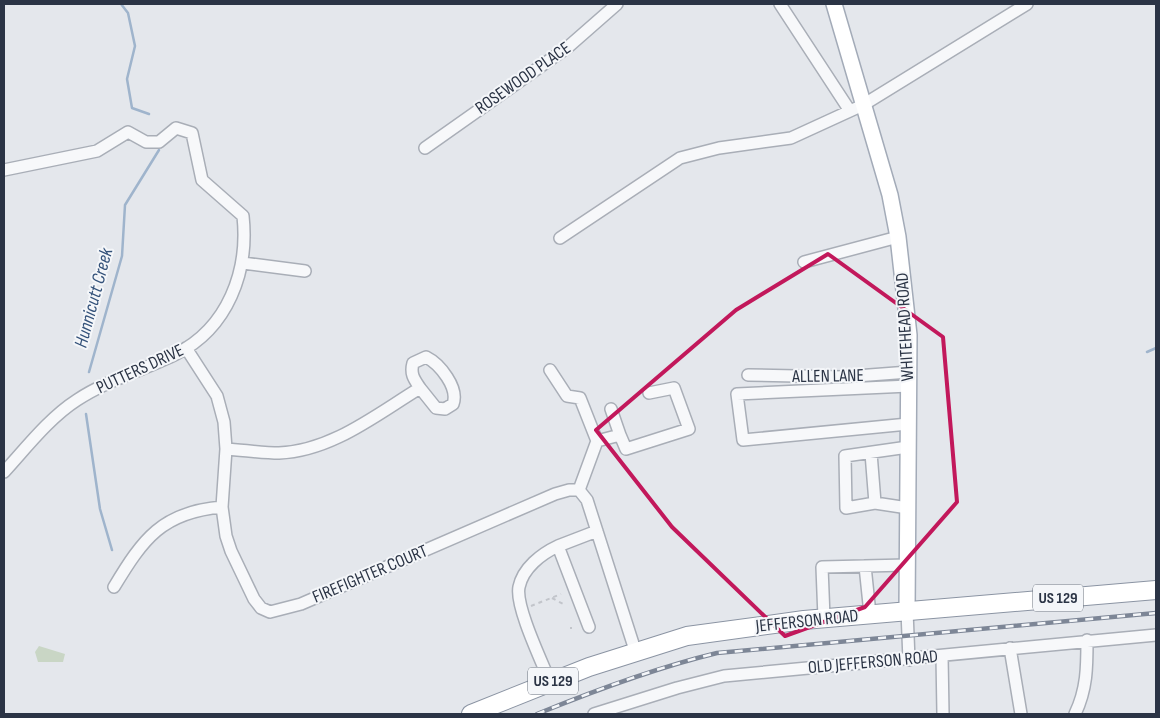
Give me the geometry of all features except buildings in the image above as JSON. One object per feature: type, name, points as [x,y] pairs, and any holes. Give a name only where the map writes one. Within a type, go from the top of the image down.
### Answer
[{"type":"highway","name":"JEFFERSON ROAD","points":[[471,714],[635,650],[687,636],[824,618],[1156,590]]},
{"type":"main road","name":"WHITEHEAD ROAD","points":[[834,4],[856,108],[890,195],[898,237],[909,335],[907,611]]},
{"type":"street","name":"ROSEWOOD PLACE","points":[[425,148],[568,47],[617,4]]},
{"type":"street","points":[[780,4],[856,108]]},
{"type":"street","points":[[560,238],[680,158],[719,148],[783,141],[856,108],[1026,4]]},
{"type":"street","name":"PUTTERS DRIVE","points":[[4,170],[97,151],[128,132],[146,142],[159,142],[176,128],[192,133],[202,180],[243,216],[243,263],[235,288],[225,308],[201,336],[186,348],[75,401],[60,412],[4,472]]},
{"type":"street","points":[[804,262],[898,237]]},
{"type":"street","points":[[243,263],[305,271]]},
{"type":"street","name":"FIREFIGHTER COURT","points":[[186,348],[219,402],[224,422],[226,449],[222,507],[226,536],[231,551],[257,604],[270,612],[328,594],[555,494],[569,490],[579,490]]},
{"type":"street","points":[[426,357],[438,366],[452,387],[455,394],[453,404],[445,409],[436,408],[420,388],[413,378],[411,370],[413,363],[426,357]]},
{"type":"street","points":[[550,370],[567,396],[580,398],[597,441],[579,490],[587,500],[635,650]]},
{"type":"street","name":"ALLEN LANE","points":[[748,375],[908,379]]},
{"type":"street","points":[[908,379],[737,394],[743,440],[908,424]]},
{"type":"street","points":[[226,449],[278,453],[318,446],[339,436],[420,388]]},
{"type":"street","points":[[611,409],[626,449],[689,429],[674,388],[649,394]]},
{"type":"street","points":[[597,441],[620,435]]},
{"type":"street","points":[[908,447],[845,456],[846,508],[875,503],[908,508]]},
{"type":"street","points":[[871,453],[875,503]]},
{"type":"street","points":[[114,587],[136,550],[163,525],[188,512],[222,507]]},
{"type":"street","points":[[550,682],[523,610],[519,587],[526,571],[542,554],[597,531]]},
{"type":"street","points":[[558,546],[589,627]]},
{"type":"street","points":[[824,618],[822,567],[907,565]]},
{"type":"street","points":[[865,566],[870,614]]},
{"type":"street","name":"WHITEHEAD ROAD","points":[[907,611],[909,660]]},
{"type":"street","name":"OLD JEFFERSON ROAD","points":[[594,714],[617,711],[677,688],[724,676],[909,660],[1156,634]]},
{"type":"street","points":[[1075,714],[1087,676],[1087,640]]},
{"type":"street","points":[[1010,648],[1022,714]]},
{"type":"street","points":[[942,656],[943,714]]},
{"type":"path","points":[[523,610],[561,594]]},
{"type":"path","points":[[552,598],[565,605]]},
{"type":"highlighted area","points":[[828,254],[943,337],[957,502],[865,607],[785,636],[672,527],[596,430],[736,310]]},
{"type":"green space","points":[[39,646],[65,654],[63,662],[38,662],[35,652]]},
{"type":"waterway","name":"Hunnicutt Creek","points":[[121,4],[128,13],[135,46],[127,79],[132,108],[149,114]]},
{"type":"waterway","name":"Hunnicutt Creek","points":[[89,372],[122,256],[125,205],[159,150]]},
{"type":"waterway","points":[[1147,352],[1156,348]]},
{"type":"waterway","name":"Hunnicutt Creek","points":[[86,414],[100,509],[112,550]]},
{"type":"railway","points":[[537,714],[626,680],[671,665],[717,653],[1156,613]]}]
